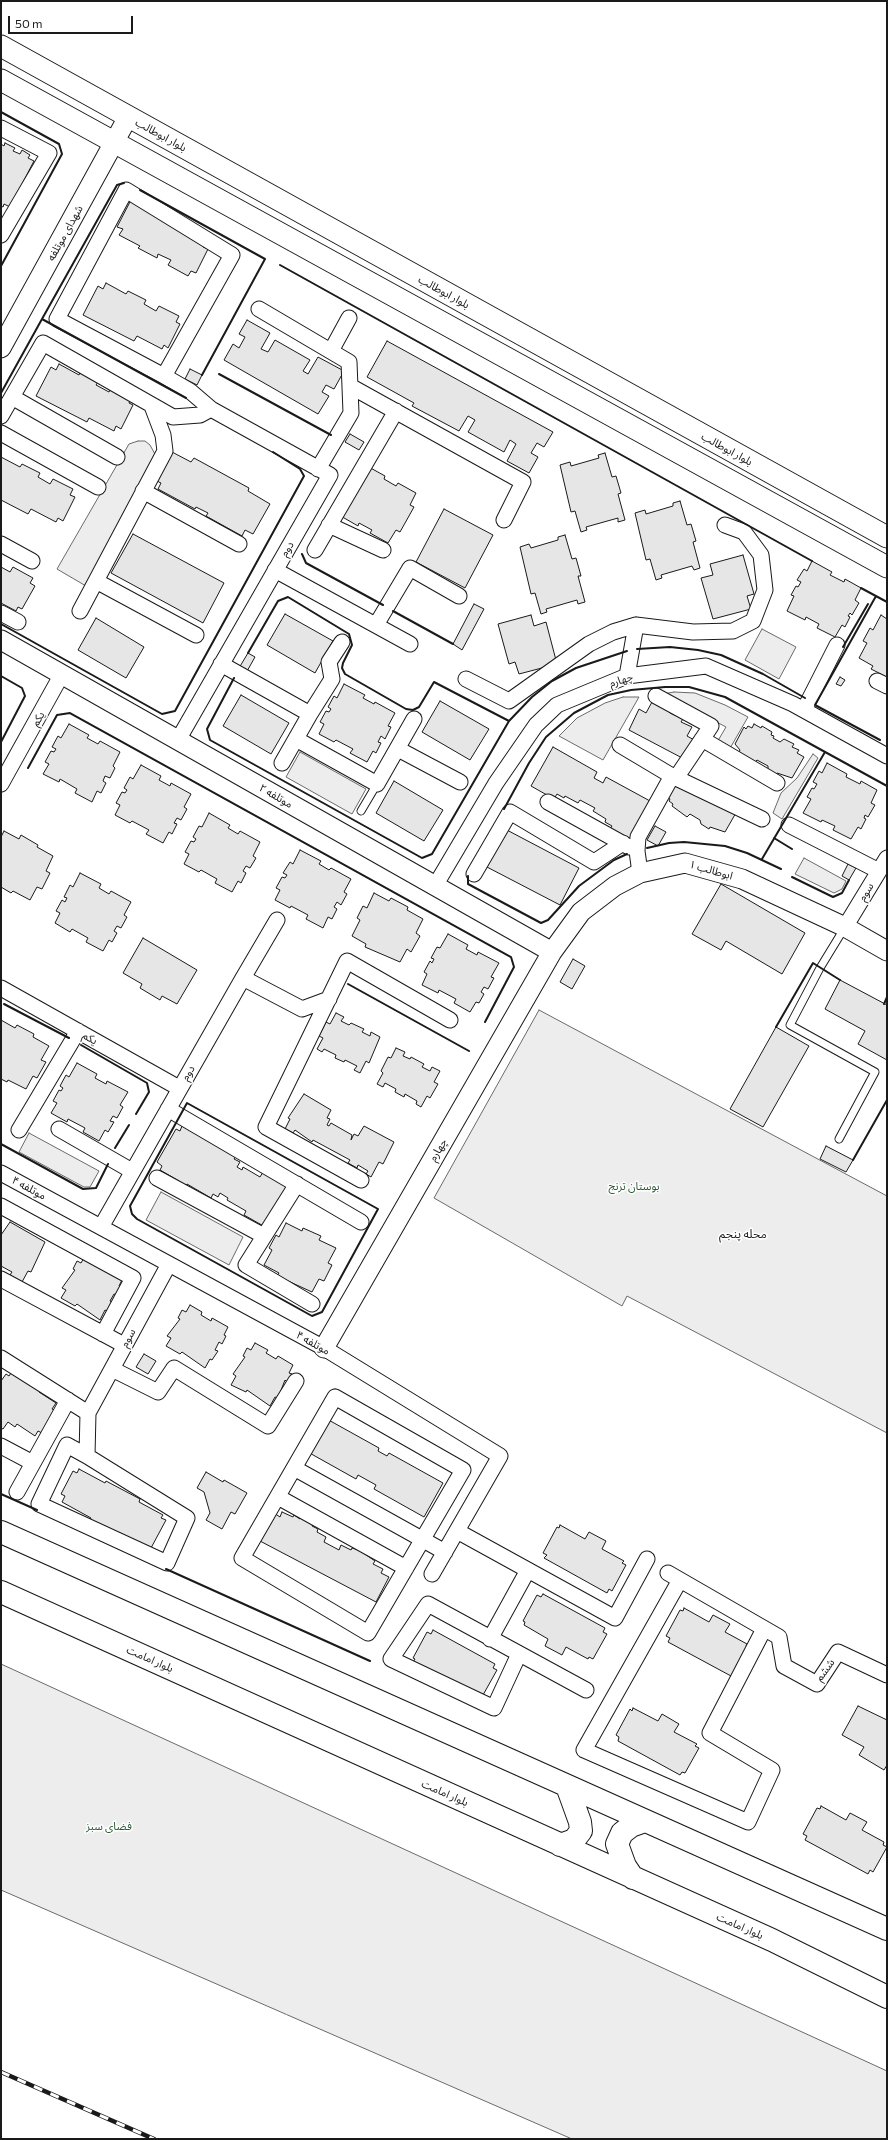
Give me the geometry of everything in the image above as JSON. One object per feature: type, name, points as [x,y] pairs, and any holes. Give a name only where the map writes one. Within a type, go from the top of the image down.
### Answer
[{"type":"main road","name":"بلوار ابوطالب","points":[[1,46],[887,537]]},
{"type":"main road","points":[[1,80],[887,567]]},
{"type":"main road","points":[[1,1532],[887,1929]]},
{"type":"main road","name":"بلوار امامت","points":[[1,1592],[772,1940],[887,1997]]},
{"type":"main road","points":[[560,1845],[574,1840],[581,1831],[580,1822],[567,1786]]},
{"type":"main road","points":[[633,1878],[625,1866],[617,1844],[622,1833],[632,1826],[645,1821]]},
{"type":"street","name":"شهدای موتلفه","points":[[1,348],[128,117]]},
{"type":"street","points":[[1,128],[49,153],[1,235]]},
{"type":"street","name":"دوم","points":[[164,376],[232,255],[126,190],[57,319],[164,376],[190,391],[211,409],[330,475],[178,740]]},
{"type":"street","points":[[259,309],[349,362],[351,413],[318,469]]},
{"type":"street","points":[[331,351],[348,318]]},
{"type":"street","points":[[1,416],[43,343],[173,417],[200,415],[211,409]]},
{"type":"street","points":[[350,386],[523,482],[504,520]]},
{"type":"street","points":[[12,397],[118,457]]},
{"type":"street","points":[[80,611],[165,451],[163,435],[152,406]]},
{"type":"street","points":[[315,550],[396,411]]},
{"type":"street","points":[[1,433],[98,487]]},
{"type":"street","points":[[144,491],[238,544]]},
{"type":"street","points":[[330,525],[383,550]]},
{"type":"street","points":[[466,679],[509,701],[589,644],[613,632],[636,625],[693,632],[733,631],[753,621],[765,590],[761,555],[744,532],[725,525]]},
{"type":"street","points":[[1,544],[32,561]]},
{"type":"street","points":[[376,625],[410,568],[459,596]]},
{"type":"street","points":[[275,570],[410,644]]},
{"type":"street","points":[[96,581],[196,635]]},
{"type":"street","points":[[1,613],[18,622]]},
{"type":"street","points":[[627,676],[636,625]]},
{"type":"street","name":"موتلفه ۲","points":[[1,640],[552,952]]},
{"type":"street","points":[[282,763],[332,679],[330,662],[342,642]]},
{"type":"street","points":[[804,710],[837,645]]},
{"type":"street","points":[[221,664],[310,714]]},
{"type":"street","name":"چهارم","points":[[434,886],[496,782],[536,725],[557,706],[627,676],[706,666],[804,710],[885,751]]},
{"type":"street","name":"یکم","points":[[1,784],[7,759],[62,674]]},
{"type":"street","points":[[640,873],[637,851],[638,838],[674,777],[711,726],[656,696]]},
{"type":"street","points":[[296,739],[377,784],[414,719]]},
{"type":"street","points":[[702,739],[777,782]]},
{"type":"street","points":[[620,745],[674,777],[762,819]]},
{"type":"street","points":[[398,749],[460,782]]},
{"type":"street","points":[[548,802],[637,851]]},
{"type":"street","points":[[474,874],[510,812],[594,862],[622,843]]},
{"type":"street","points":[[789,825],[883,864]]},
{"type":"street","name":"ابوطالب ۱","points":[[552,952],[581,912],[615,886],[640,873],[685,863],[742,879],[845,927],[887,951]]},
{"type":"street","name":"سوم","points":[[845,927],[883,864]]},
{"type":"street","name":"دوم","points":[[101,1227],[276,920]]},
{"type":"street","name":"چهارم","points":[[324,1348],[552,952]]},
{"type":"street","points":[[361,1180],[266,1127],[347,961],[450,1020]]},
{"type":"street","points":[[243,978],[302,1009],[329,999]]},
{"type":"street","name":"یکم","points":[[1,988],[180,1088]]},
{"type":"street","points":[[19,1130],[78,1031]]},
{"type":"street","points":[[168,1109],[361,1222]]},
{"type":"street","points":[[59,1129],[132,1171]]},
{"type":"street","name":"موتلفه ۴","points":[[1,1173],[324,1348],[500,1456],[432,1574]]},
{"type":"street","points":[[157,1178],[264,1236]]},
{"type":"street","points":[[297,1184],[246,1265],[312,1304]]},
{"type":"street","points":[[1,1206],[133,1278],[103,1334]]},
{"type":"street","name":"سوم","points":[[88,1413],[169,1264]]},
{"type":"street","points":[[1,1279],[124,1346]]},
{"type":"street","points":[[1,1358],[88,1413],[87,1456]]},
{"type":"street","points":[[112,1369],[158,1392],[174,1368],[268,1426],[296,1381]]},
{"type":"street","points":[[335,1397],[463,1470],[368,1633],[242,1558],[294,1468],[335,1397]]},
{"type":"street","points":[[17,1492],[68,1400]]},
{"type":"street","points":[[67,1445],[87,1456],[187,1518],[167,1563],[39,1504],[67,1445]]},
{"type":"street","points":[[1,1446],[33,1463]]},
{"type":"street","points":[[294,1468],[445,1552]]},
{"type":"street","points":[[278,1497],[406,1568]]},
{"type":"street","points":[[457,1531],[614,1618],[647,1559]]},
{"type":"street","points":[[490,1638],[528,1570]]},
{"type":"street","points":[[674,1577],[764,1629],[710,1733],[772,1770],[748,1822],[584,1750],[674,1577]]},
{"type":"street","points":[[519,1654],[494,1708],[392,1659],[428,1604],[586,1690]]},
{"type":"street","name":"ششم","points":[[764,1629],[779,1637],[784,1666],[817,1684],[838,1652],[887,1675]]},
{"type":"lane","points":[[361,811],[377,784]]},
{"type":"lane","points":[[839,1139],[875,1072],[790,1025],[820,968],[845,927]]},
{"type":"shaded area","points":[[138,441],[145,441],[150,445],[156,456],[86,586],[57,569],[129,444]]},
{"type":"shaded area","points":[[762,629],[796,647],[779,679],[745,660]]},
{"type":"shaded area","points":[[674,692],[695,693],[725,705],[748,717],[729,750],[716,744],[726,727],[663,694]]},
{"type":"shaded area","points":[[623,697],[639,697],[603,760],[559,736],[577,718],[605,703]]},
{"type":"shaded area","points":[[300,752],[366,789],[352,814],[286,777]]},
{"type":"shaded area","points":[[813,754],[818,758],[782,819],[773,813],[781,793],[797,778]]},
{"type":"shaded area","points":[[804,858],[846,881],[842,889],[834,893],[795,874]]},
{"type":"shaded area","name":"بوستان ترنج","points":[[539,1010],[887,1196],[887,1433],[627,1296],[622,1306],[434,1198]]},
{"type":"shaded area","points":[[29,1133],[99,1171],[90,1187],[84,1187],[19,1152]]},
{"type":"shaded area","points":[[161,1192],[243,1237],[229,1265],[146,1220]]},
{"type":"shaded area","name":"فضای سبز","points":[[1,1664],[887,2071],[887,2139],[572,2139],[1,1890]]},
{"type":"building","points":[[5,143],[15,148],[13,151],[20,154],[22,150],[30,155],[28,158],[34,161],[10,207],[4,204],[3,207],[1,206],[1,144],[4,146]]},
{"type":"building","points":[[132,198],[206,243],[203,247],[208,249],[196,273],[191,271],[188,276],[168,265],[171,260],[158,254],[157,258],[138,248],[140,246],[119,235],[123,229],[117,227]]},
{"type":"building","points":[[106,283],[126,294],[128,291],[146,300],[144,304],[156,311],[159,306],[179,316],[176,322],[180,324],[168,348],[164,345],[162,349],[137,336],[134,341],[83,315],[98,286],[103,289]]},
{"type":"building","points":[[247,320],[270,333],[261,349],[268,352],[275,340],[310,360],[303,371],[308,374],[318,357],[344,371],[334,389],[326,385],[322,392],[329,396],[318,414],[224,360],[233,344],[239,348],[245,337],[239,334]]},
{"type":"building","points":[[387,341],[553,432],[544,447],[537,443],[531,453],[538,457],[529,473],[507,461],[516,444],[510,440],[504,452],[468,432],[475,420],[468,416],[459,431],[412,406],[414,403],[367,377]]},
{"type":"building","points":[[59,364],[79,375],[80,372],[98,382],[96,385],[109,392],[111,387],[131,397],[129,403],[133,405],[121,429],[116,426],[114,431],[89,418],[87,422],[36,396],[51,367],[56,370]]},
{"type":"building","points":[[190,369],[202,375],[197,385],[185,379]]},
{"type":"building","points":[[350,434],[364,442],[359,450],[345,442]]},
{"type":"building","points":[[172,452],[191,462],[194,458],[249,488],[248,491],[270,504],[253,534],[245,530],[242,536],[206,516],[208,513],[196,507],[195,509],[158,489],[161,483],[157,481]]},
{"type":"building","points":[[605,453],[612,477],[616,476],[621,493],[618,494],[625,520],[618,522],[618,518],[586,527],[587,530],[581,532],[575,511],[571,512],[560,465],[570,462],[571,466],[599,458],[598,455]]},
{"type":"building","points":[[1,457],[20,467],[22,464],[40,473],[38,477],[50,484],[53,479],[73,489],[70,495],[75,497],[63,521],[58,518],[56,522],[31,509],[28,514],[1,500]]},
{"type":"building","points":[[367,466],[385,476],[384,479],[396,486],[398,483],[416,493],[410,505],[414,507],[400,532],[396,530],[388,543],[370,533],[372,530],[359,523],[358,526],[339,515]]},
{"type":"building","points":[[680,501],[687,525],[691,524],[696,541],[693,542],[700,568],[694,570],[692,566],[661,575],[662,578],[656,580],[650,559],[646,560],[635,513],[645,510],[646,514],[673,506],[673,503]]},
{"type":"building","points":[[444,509],[493,535],[465,588],[416,562]]},
{"type":"building","points":[[133,534],[224,583],[203,623],[111,573]]},
{"type":"building","points":[[565,535],[572,559],[576,558],[581,576],[578,576],[585,602],[578,604],[577,600],[546,609],[547,612],[541,614],[535,593],[531,594],[520,547],[529,544],[531,548],[558,540],[558,537]]},
{"type":"building","points":[[743,555],[754,594],[747,596],[751,609],[713,619],[701,578],[713,575],[710,564]]},
{"type":"building","points":[[812,561],[832,572],[830,575],[844,582],[845,579],[861,588],[855,600],[859,603],[852,615],[850,613],[848,616],[850,617],[845,627],[842,625],[835,637],[817,628],[819,624],[806,617],[805,620],[787,611],[794,596],[791,595],[796,586],[798,587],[801,582],[797,580],[804,569],[807,571]]},
{"type":"building","points":[[1,567],[10,572],[13,567],[33,578],[30,583],[35,586],[22,609],[18,607],[16,611],[1,603]]},
{"type":"building","points":[[474,604],[484,609],[462,650],[453,644]]},
{"type":"building","points":[[285,614],[333,641],[315,673],[267,645]]},
{"type":"building","points":[[531,615],[534,626],[546,622],[557,664],[519,674],[515,662],[509,664],[498,624]]},
{"type":"building","points":[[881,615],[887,619],[887,677],[871,669],[873,666],[859,658],[867,643],[863,641],[870,628],[873,630]]},
{"type":"building","points":[[96,618],[144,647],[126,678],[78,650]]},
{"type":"building","points":[[248,653],[255,657],[246,673],[239,668]]},
{"type":"building","points":[[840,677],[845,680],[841,686],[836,684]]},
{"type":"building","points":[[344,684],[365,695],[363,698],[374,704],[375,702],[395,713],[388,726],[391,727],[385,739],[381,736],[378,742],[381,743],[376,753],[373,751],[367,762],[350,753],[353,749],[336,740],[334,742],[319,734],[324,724],[320,722],[326,711],[329,712],[331,709],[328,707],[334,696],[337,698]]},
{"type":"building","points":[[241,695],[289,723],[271,754],[223,726]]},
{"type":"building","points":[[440,701],[489,729],[470,760],[422,732]]},
{"type":"building","points":[[652,702],[671,710],[670,713],[683,719],[681,722],[692,727],[687,736],[696,741],[686,760],[629,730],[639,709],[646,713]]},
{"type":"building","points":[[69,724],[89,735],[87,738],[98,744],[100,741],[120,752],[113,766],[115,768],[110,778],[105,776],[103,781],[106,783],[101,793],[97,791],[92,802],[75,793],[77,789],[60,779],[59,782],[43,774],[49,764],[45,762],[51,751],[54,752],[56,749],[52,747],[58,736],[61,738]]},
{"type":"building","points":[[754,724],[761,728],[762,726],[772,732],[771,735],[774,736],[773,738],[780,742],[784,739],[794,744],[792,747],[799,750],[797,753],[804,757],[792,778],[777,773],[776,775],[768,771],[768,766],[757,760],[754,763],[739,752],[740,750],[735,744],[744,727],[746,729],[748,726],[752,728]]},
{"type":"building","points":[[553,747],[597,772],[594,778],[603,783],[606,777],[650,801],[629,840],[610,829],[612,826],[605,822],[606,819],[593,811],[595,808],[580,800],[578,803],[565,796],[564,798],[557,794],[554,799],[531,786]]},
{"type":"building","points":[[827,763],[847,774],[846,777],[860,784],[861,781],[877,790],[871,803],[875,805],[868,817],[865,815],[864,818],[866,819],[861,829],[858,827],[851,839],[833,830],[835,826],[822,820],[821,822],[803,813],[811,799],[807,797],[812,788],[814,789],[817,784],[813,782],[819,771],[822,773]]},
{"type":"building","points":[[141,765],[161,776],[159,780],[170,786],[171,783],[191,794],[184,807],[187,809],[181,820],[177,818],[174,823],[177,824],[172,834],[169,832],[163,843],[146,834],[149,830],[132,821],[130,823],[115,815],[120,805],[116,803],[122,792],[125,793],[127,790],[124,788],[130,777],[133,779]]},
{"type":"building","points":[[394,781],[443,810],[424,841],[376,813]]},
{"type":"building","points":[[677,781],[737,811],[725,832],[710,827],[709,829],[701,824],[700,820],[690,814],[687,817],[672,806],[673,804],[668,798]]},
{"type":"building","points":[[209,813],[230,825],[228,828],[238,834],[240,831],[260,842],[253,856],[256,858],[250,868],[246,866],[243,871],[246,873],[241,883],[238,881],[232,892],[215,883],[217,879],[201,870],[199,872],[184,864],[189,854],[185,852],[191,841],[194,842],[196,839],[193,837],[199,826],[202,827]]},
{"type":"building","points":[[655,826],[666,832],[658,846],[647,840]]},
{"type":"building","points":[[505,829],[579,868],[560,905],[485,866]]},
{"type":"building","points":[[4,831],[19,839],[21,835],[38,845],[37,847],[53,856],[46,871],[50,873],[42,889],[37,887],[30,900],[13,891],[11,893],[1,887],[1,837]]},
{"type":"building","points":[[300,850],[321,861],[319,864],[329,870],[331,868],[351,879],[344,892],[347,894],[341,905],[337,902],[334,907],[337,909],[332,919],[328,917],[323,928],[306,919],[308,915],[275,900],[280,890],[276,888],[282,877],[285,878],[287,875],[283,873],[290,862],[293,864]]},
{"type":"building","points":[[848,864],[856,868],[849,880],[842,876]]},
{"type":"building","points":[[80,873],[101,884],[99,888],[109,894],[111,891],[131,902],[124,915],[127,917],[121,928],[117,926],[114,931],[117,933],[112,942],[109,940],[103,951],[86,942],[88,938],[72,929],[70,932],[55,923],[60,913],[56,911],[62,900],[65,902],[67,898],[64,897],[70,885],[73,887]]},
{"type":"building","points":[[721,884],[805,933],[782,974],[726,941],[721,950],[692,934]]},
{"type":"building","points":[[374,893],[389,901],[391,898],[408,907],[407,910],[423,919],[416,933],[420,936],[411,952],[407,949],[400,962],[365,947],[366,944],[352,936],[360,920],[357,918],[363,906],[367,908]]},
{"type":"building","points":[[448,934],[468,945],[466,949],[477,955],[478,952],[499,963],[491,977],[494,978],[488,989],[484,987],[481,992],[484,994],[479,1003],[476,1002],[470,1012],[454,1003],[456,999],[439,990],[438,993],[422,985],[427,974],[424,972],[430,961],[432,963],[434,959],[431,958],[437,947],[440,948]]},
{"type":"building","points":[[143,938],[197,970],[177,1004],[162,996],[160,1000],[140,988],[142,984],[123,973]]},
{"type":"building","points":[[573,959],[585,966],[572,989],[560,982]]},
{"type":"building","points":[[840,980],[887,1005],[887,1060],[858,1044],[865,1031],[825,1009]]},
{"type":"building","points":[[336,1013],[344,1017],[341,1021],[349,1025],[351,1023],[364,1029],[362,1032],[370,1036],[371,1032],[380,1037],[369,1063],[366,1061],[360,1073],[354,1070],[357,1066],[345,1060],[344,1062],[335,1058],[336,1055],[324,1049],[322,1052],[317,1049],[323,1038],[319,1036],[326,1022],[330,1024]]},
{"type":"building","points":[[1,1020],[15,1028],[17,1025],[34,1034],[33,1037],[49,1046],[41,1060],[46,1062],[37,1078],[33,1076],[26,1089],[8,1080],[7,1082],[1,1079]]},
{"type":"building","points":[[776,1027],[809,1046],[763,1127],[730,1109]]},
{"type":"building","points":[[396,1048],[405,1052],[403,1056],[410,1059],[411,1057],[424,1064],[422,1067],[430,1071],[432,1067],[440,1071],[434,1082],[438,1084],[430,1098],[427,1096],[421,1107],[416,1104],[417,1101],[405,1094],[404,1097],[395,1092],[396,1089],[385,1083],[383,1087],[377,1084],[383,1073],[381,1071],[388,1057],[391,1058]]},
{"type":"building","points":[[77,1063],[97,1074],[95,1078],[106,1084],[107,1081],[128,1092],[120,1105],[123,1107],[117,1118],[113,1116],[110,1121],[114,1122],[108,1132],[105,1130],[99,1141],[83,1132],[85,1128],[68,1119],[67,1122],[51,1113],[57,1103],[53,1101],[59,1090],[61,1091],[63,1088],[60,1086],[66,1075],[69,1077]]},
{"type":"building","points":[[304,1094],[331,1110],[327,1118],[330,1119],[327,1125],[329,1126],[331,1123],[352,1135],[351,1140],[354,1134],[358,1136],[364,1126],[394,1142],[383,1164],[379,1162],[371,1177],[366,1174],[368,1171],[358,1165],[357,1168],[348,1163],[350,1160],[313,1140],[312,1142],[295,1130],[293,1133],[285,1129],[290,1119],[288,1118]]},
{"type":"building","points":[[182,1126],[236,1156],[234,1159],[240,1162],[237,1167],[242,1170],[243,1167],[260,1177],[263,1172],[290,1187],[267,1228],[244,1215],[246,1211],[227,1200],[228,1198],[220,1193],[218,1197],[213,1194],[211,1198],[187,1184],[184,1188],[177,1184],[179,1181],[160,1170],[162,1166],[157,1162],[176,1129],[180,1131]]},
{"type":"building","points":[[826,1146],[853,1160],[846,1172],[820,1159]]},
{"type":"building","points":[[10,1222],[45,1242],[31,1272],[28,1271],[22,1282],[10,1275],[12,1272],[1,1266],[1,1235]]},
{"type":"building","points":[[286,1223],[302,1231],[303,1228],[321,1236],[319,1240],[336,1248],[328,1263],[332,1265],[324,1281],[319,1279],[312,1292],[277,1276],[279,1273],[264,1265],[272,1250],[269,1248],[276,1235],[279,1237]]},
{"type":"building","points":[[85,1256],[97,1264],[96,1266],[106,1272],[107,1269],[123,1278],[119,1286],[121,1288],[117,1295],[114,1294],[110,1301],[113,1303],[107,1311],[105,1310],[100,1320],[77,1304],[75,1306],[61,1298],[66,1290],[62,1288],[75,1270],[73,1269],[77,1261],[81,1263]]},
{"type":"building","points":[[190,1305],[202,1312],[201,1315],[211,1321],[212,1318],[228,1327],[222,1344],[219,1342],[215,1350],[218,1351],[212,1360],[210,1359],[205,1368],[182,1352],[180,1354],[166,1346],[171,1338],[167,1336],[180,1319],[178,1318],[182,1310],[186,1312]]},
{"type":"building","points":[[255,1343],[268,1350],[266,1353],[276,1359],[278,1356],[293,1365],[289,1373],[292,1374],[287,1382],[285,1380],[278,1398],[275,1397],[270,1406],[247,1390],[246,1392],[231,1385],[236,1376],[233,1374],[245,1357],[243,1356],[247,1348],[251,1350]]},
{"type":"building","points":[[144,1354],[156,1361],[148,1374],[136,1367]]},
{"type":"building","points":[[11,1373],[30,1385],[33,1381],[42,1387],[39,1392],[56,1403],[52,1409],[56,1411],[42,1433],[38,1431],[35,1436],[17,1424],[15,1427],[8,1422],[3,1429],[1,1428],[1,1381],[6,1374],[9,1376]]},
{"type":"building","points":[[325,1418],[379,1448],[378,1451],[387,1456],[389,1453],[443,1483],[424,1517],[374,1489],[376,1485],[358,1475],[356,1479],[306,1451]]},
{"type":"building","points":[[79,1469],[140,1499],[139,1502],[163,1515],[161,1518],[166,1520],[151,1548],[89,1522],[91,1518],[62,1502],[65,1496],[61,1494],[73,1471],[77,1473]]},
{"type":"building","points":[[206,1472],[247,1493],[235,1514],[231,1512],[222,1529],[206,1520],[210,1513],[204,1492],[197,1488]]},
{"type":"building","points":[[282,1512],[293,1517],[294,1515],[300,1519],[301,1517],[313,1524],[312,1526],[318,1529],[317,1532],[326,1537],[324,1542],[339,1550],[341,1545],[351,1550],[352,1548],[359,1550],[375,1561],[373,1564],[383,1569],[381,1573],[389,1577],[376,1602],[260,1541],[274,1513],[280,1517]]},
{"type":"building","points":[[560,1525],[585,1539],[589,1532],[606,1541],[602,1549],[624,1561],[622,1563],[626,1565],[612,1591],[609,1589],[607,1593],[544,1558],[547,1555],[543,1553],[557,1527],[559,1528]]},
{"type":"building","points":[[543,1594],[605,1628],[603,1632],[607,1634],[593,1659],[589,1657],[588,1659],[566,1647],[562,1655],[545,1646],[548,1639],[524,1625],[525,1622],[523,1621],[537,1595],[541,1597]]},
{"type":"building","points":[[684,1608],[709,1622],[713,1615],[730,1624],[725,1632],[747,1644],[746,1646],[750,1648],[736,1674],[733,1672],[731,1676],[668,1642],[670,1638],[666,1636],[680,1610],[683,1611]]},
{"type":"building","points":[[433,1630],[495,1664],[493,1668],[497,1670],[483,1695],[413,1662],[415,1659],[413,1658],[427,1632],[431,1634]]},
{"type":"building","points":[[858,1706],[887,1720],[887,1765],[884,1770],[859,1755],[864,1747],[842,1735]]},
{"type":"building","points":[[633,1708],[658,1721],[662,1714],[679,1724],[674,1732],[697,1744],[695,1746],[699,1748],[685,1773],[682,1772],[680,1775],[618,1741],[619,1737],[616,1735],[630,1709],[632,1711]]},
{"type":"building","points":[[821,1806],[846,1820],[850,1813],[867,1822],[862,1830],[884,1842],[883,1845],[887,1847],[873,1872],[870,1870],[868,1874],[805,1840],[807,1836],[803,1834],[817,1808],[820,1809]]},
{"type":"railway","points":[[1,2072],[154,2139]]},
{"type":"wall","points":[[1,112],[59,144],[62,154],[1,266]]},
{"type":"wall","points":[[124,183],[117,185],[42,319],[186,398]]},
{"type":"wall","points":[[140,190],[265,259],[202,375]]},
{"type":"wall","points":[[280,265],[812,561]]},
{"type":"wall","points":[[1,393],[42,319]]},
{"type":"wall","points":[[219,374],[331,435]]},
{"type":"wall","points":[[1,624],[162,714],[175,711],[304,476],[300,469],[273,452]]},
{"type":"wall","points":[[302,554],[306,563],[383,605]]},
{"type":"wall","points":[[861,588],[887,602]]},
{"type":"wall","points":[[876,596],[815,705],[880,740]]},
{"type":"wall","points":[[248,653],[278,601],[288,597],[349,634],[352,645],[343,663],[342,668],[345,674],[406,709],[413,710],[419,707],[434,682],[509,721]]},
{"type":"wall","points":[[843,647],[868,604]]},
{"type":"wall","points":[[393,611],[453,644]]},
{"type":"wall","points":[[637,649],[670,647],[698,650],[721,655],[763,674],[805,698]]},
{"type":"wall","points":[[234,678],[207,729],[210,740],[422,858],[432,854],[509,721],[532,697],[552,681],[576,668],[627,651]]},
{"type":"wall","points":[[1,676],[22,688],[25,696],[1,742]]},
{"type":"wall","points":[[504,809],[529,763],[546,737],[574,713],[608,695],[631,690],[665,687],[689,687],[725,697],[887,786]]},
{"type":"wall","points":[[28,768],[57,715],[70,713],[511,957],[514,967],[485,1022]]},
{"type":"wall","points":[[762,859],[825,752]]},
{"type":"wall","points":[[774,838],[792,849]]},
{"type":"wall","points":[[647,848],[669,843],[684,842],[725,846],[747,853],[781,869]]},
{"type":"wall","points":[[468,876],[468,884],[541,923],[548,920],[579,886],[614,860],[627,854]]},
{"type":"wall","points":[[792,877],[833,897],[842,893],[849,880]]},
{"type":"wall","points":[[776,1027],[813,963],[840,980]]},
{"type":"wall","points":[[348,984],[469,1051]]},
{"type":"wall","points":[[884,1004],[887,997]]},
{"type":"wall","points":[[4,1004],[69,1038]]},
{"type":"wall","points":[[81,1045],[147,1083],[149,1092],[136,1114]]},
{"type":"wall","points":[[853,1160],[887,1100]]},
{"type":"wall","points":[[187,1103],[378,1209],[322,1312],[312,1316],[137,1219],[132,1214],[130,1206],[187,1103]]},
{"type":"wall","points":[[115,1148],[129,1125]]},
{"type":"wall","points":[[1,1144],[83,1189],[96,1188],[108,1164]]},
{"type":"wall","points":[[1,1494],[37,1510]]},
{"type":"wall","points":[[166,1569],[370,1661]]},
{"type":"district","name":"محله پنجم","points":[[743,1234]]}]
